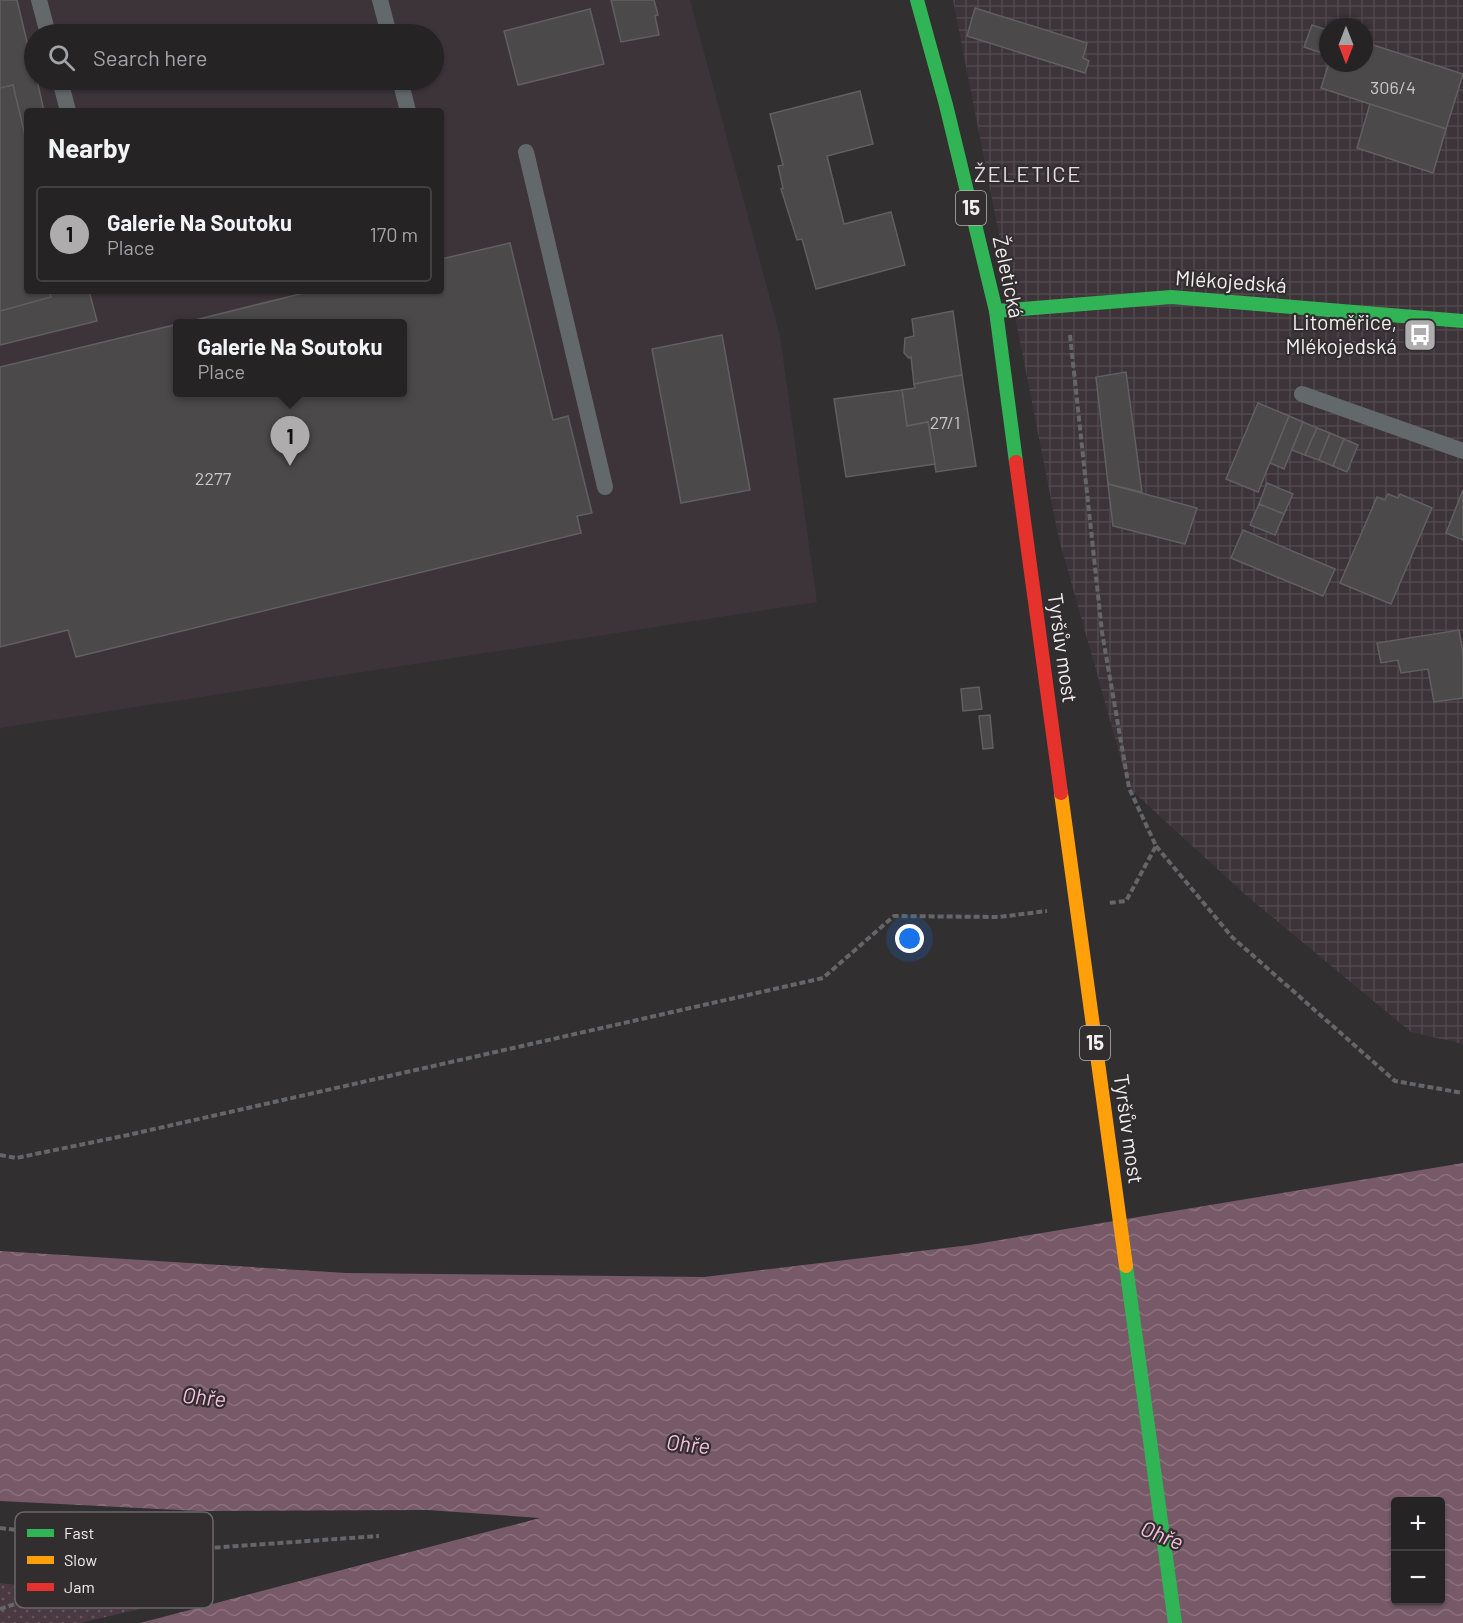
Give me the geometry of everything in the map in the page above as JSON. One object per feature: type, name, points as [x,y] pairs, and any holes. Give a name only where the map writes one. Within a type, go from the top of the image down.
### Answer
[{"type":"main road","name":"Želetická","points":[[917,0],[946,105],[996,311],[1016,462]]},
{"type":"main road","name":"Mlékojedská","points":[[996,311],[1171,297],[1463,321]]},
{"type":"main road","name":"Tyršův most","points":[[1016,462],[1175,1623]]},
{"type":"lane","points":[[39,0],[45,24]]},
{"type":"lane","points":[[380,0],[386,24]]},
{"type":"lane","points":[[63,90],[67,108]]},
{"type":"lane","points":[[403,90],[407,108]]},
{"type":"lane","points":[[526,152],[605,487]]},
{"type":"lane","points":[[1302,394],[1463,451]]},
{"type":"path","points":[[1073,363],[1106,654],[1129,788],[1156,846],[1232,937],[1395,1081],[1463,1093]]},
{"type":"path","points":[[1103,904],[1126,901],[1156,846]]},
{"type":"path","points":[[0,1155],[16,1158],[128,1135],[823,978],[894,916],[999,917],[1057,910]]},
{"type":"path","points":[[0,1528],[15,1530]]},
{"type":"path","points":[[213,1548],[379,1536]]},
{"type":"path","points":[[0,1608],[15,1603]]},
{"type":"shaded area","points":[[0,0],[690,0],[780,336],[817,602],[0,728]]},
{"type":"shaded area","points":[[953,0],[1463,0],[1463,1044],[1411,1032],[1248,897],[1129,788],[1058,535]]},
{"type":"shaded area","points":[[0,1583],[15,1585],[15,1608],[140,1609],[80,1623],[0,1623]]},
{"type":"water","name":"Ohře","points":[[1463,1163],[1463,1623],[140,1623],[197,1608],[213,1608],[213,1604],[540,1518],[428,1510],[199,1511],[0,1501],[0,1251],[346,1273],[704,1277],[970,1245]]},
{"type":"building","points":[[0,0],[17,0],[24,29],[24,90],[39,90],[43,108],[24,108],[24,197],[0,106]]},
{"type":"building","points":[[611,0],[654,0],[658,15],[655,16],[659,35],[621,42]]},
{"type":"building","points":[[975,8],[1087,43],[1083,58],[1089,61],[1085,73],[967,36]]},
{"type":"building","points":[[590,9],[604,64],[518,85],[504,31]]},
{"type":"building","points":[[1312,25],[1319,27],[1319,52],[1304,47]]},
{"type":"building","points":[[1373,45],[1463,74],[1446,129],[1321,88],[1326,72],[1373,72]]},
{"type":"building","points":[[13,85],[24,131],[24,294],[64,294],[68,313],[0,330],[0,88]]},
{"type":"building","points":[[860,91],[873,144],[827,156],[844,224],[891,212],[905,265],[816,289],[802,239],[797,240],[781,189],[783,188],[778,166],[783,165],[770,114]]},
{"type":"building","points":[[1370,104],[1446,129],[1433,173],[1357,148]]},
{"type":"building","points":[[510,243],[553,420],[568,416],[592,513],[577,516],[581,533],[76,657],[68,630],[0,647],[0,367],[173,325],[173,397],[407,397],[407,319],[199,319],[300,294],[444,294],[444,258]]},
{"type":"building","points":[[50,294],[90,294],[97,321],[0,345],[0,311],[51,297]]},
{"type":"building","points":[[953,311],[962,375],[914,384],[911,357],[909,358],[904,353],[905,338],[914,336],[912,319]]},
{"type":"building","points":[[722,335],[750,490],[681,503],[652,349]]},
{"type":"building","points":[[1126,372],[1142,492],[1108,484],[1096,377]]},
{"type":"building","points":[[962,375],[976,466],[936,472],[928,422],[907,426],[902,390],[915,388],[914,384]]},
{"type":"building","points":[[902,390],[907,426],[928,422],[935,464],[846,477],[834,399]]},
{"type":"building","points":[[1258,403],[1289,416],[1258,492],[1226,479]]},
{"type":"building","points":[[1289,416],[1303,422],[1284,469],[1270,463]]},
{"type":"building","points":[[1303,422],[1317,428],[1305,455],[1292,450]]},
{"type":"building","points":[[1317,428],[1330,433],[1319,460],[1305,455]]},
{"type":"building","points":[[1330,433],[1344,439],[1333,466],[1319,460]]},
{"type":"building","points":[[1344,439],[1358,445],[1347,472],[1333,466]]},
{"type":"building","points":[[1267,483],[1293,494],[1284,514],[1259,504]]},
{"type":"building","points":[[1108,484],[1197,508],[1185,544],[1113,526]]},
{"type":"building","points":[[1463,490],[1463,540],[1446,533]]},
{"type":"building","points":[[1388,494],[1398,498],[1400,494],[1432,508],[1391,604],[1340,583],[1377,497],[1385,500]]},
{"type":"building","points":[[1259,504],[1284,514],[1275,535],[1250,525]]},
{"type":"building","points":[[1243,530],[1335,569],[1323,596],[1231,558]]},
{"type":"building","points":[[1459,630],[1463,653],[1463,698],[1434,702],[1428,669],[1401,673],[1398,660],[1381,663],[1377,643]]},
{"type":"building","points":[[979,687],[982,709],[963,711],[961,689]]},
{"type":"building","points":[[990,715],[993,748],[983,749],[979,716]]},
{"type":"traffic: fast","points":[[917,0],[946,105],[996,311],[1016,462]]},
{"type":"traffic: fast","points":[[996,311],[1171,297],[1463,321]]},
{"type":"traffic: fast","points":[[1126,1266],[1175,1623]]},
{"type":"traffic: slow","points":[[1061,793],[1126,1266]]},
{"type":"traffic: jam","points":[[1016,462],[1061,793]]},
{"type":"place","name":"Litoměřice, Mlékojedská","points":[[1420,335]]},
{"type":"place","name":"Galerie Na Soutoku","points":[[290,466]]},
{"type":"district","name":"ŽELETICE","points":[[1028,174]]}]
